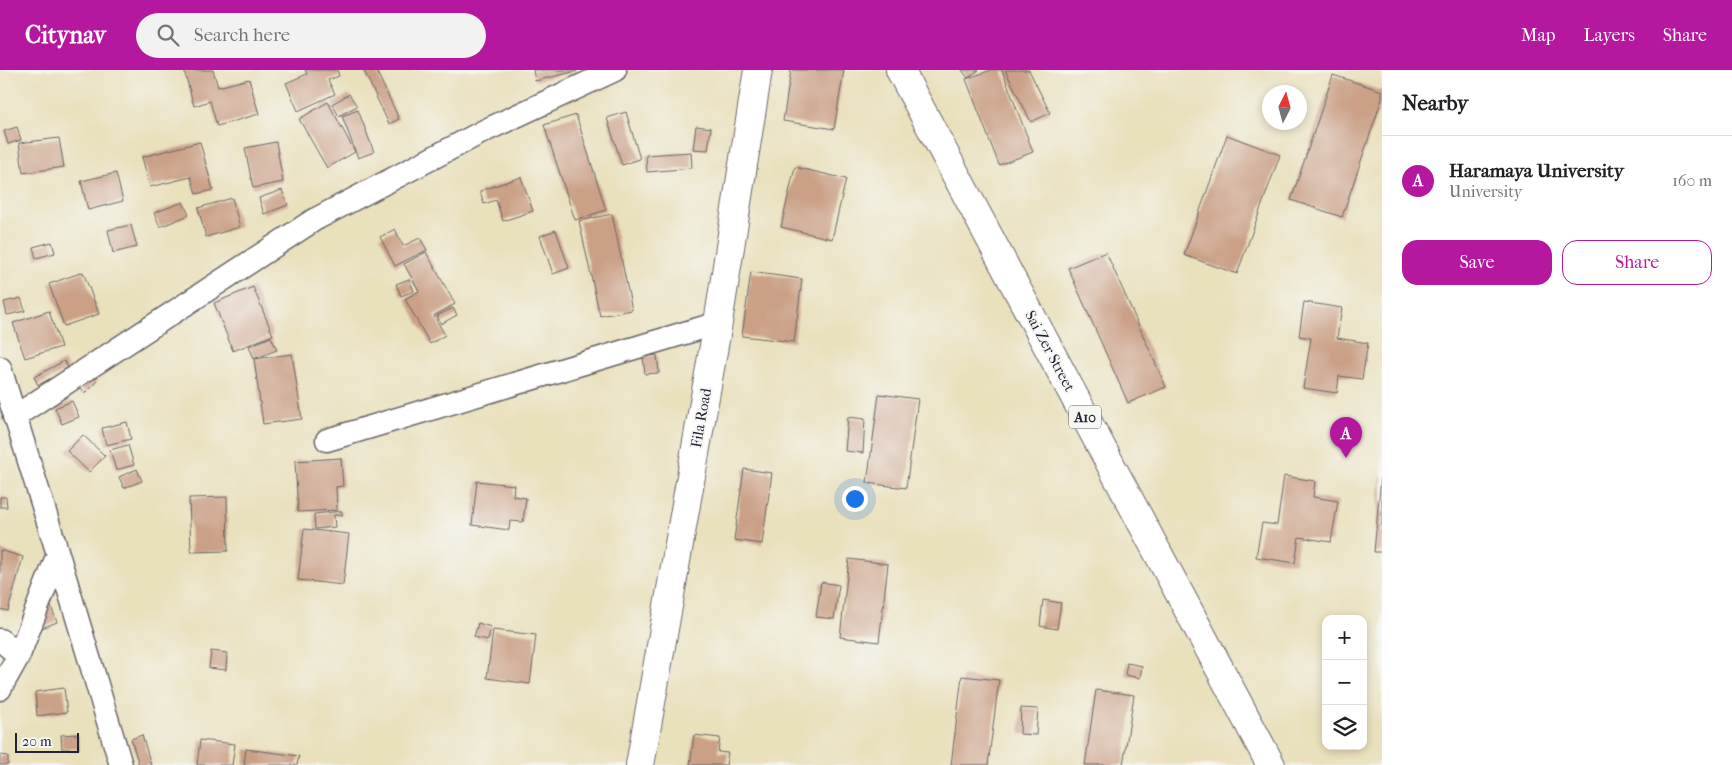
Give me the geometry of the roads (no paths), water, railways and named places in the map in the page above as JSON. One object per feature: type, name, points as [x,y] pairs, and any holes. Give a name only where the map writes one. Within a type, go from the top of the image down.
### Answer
[{"type":"main road","name":"Fila Road","points":[[640,765],[718,323],[758,70]]},
{"type":"main road","name":"Sai Zer Street","points":[[900,70],[1268,763]]},
{"type":"street","points":[[14,417],[314,220],[484,131],[615,70]]},
{"type":"street","points":[[327,440],[718,323]]},
{"type":"street","points":[[0,368],[121,765]]},
{"type":"street","points":[[0,689],[19,655],[58,554]]},
{"type":"street","points":[[0,640],[19,655]]},
{"type":"place","name":"Haramaya University","points":[[1346,458]]}]
